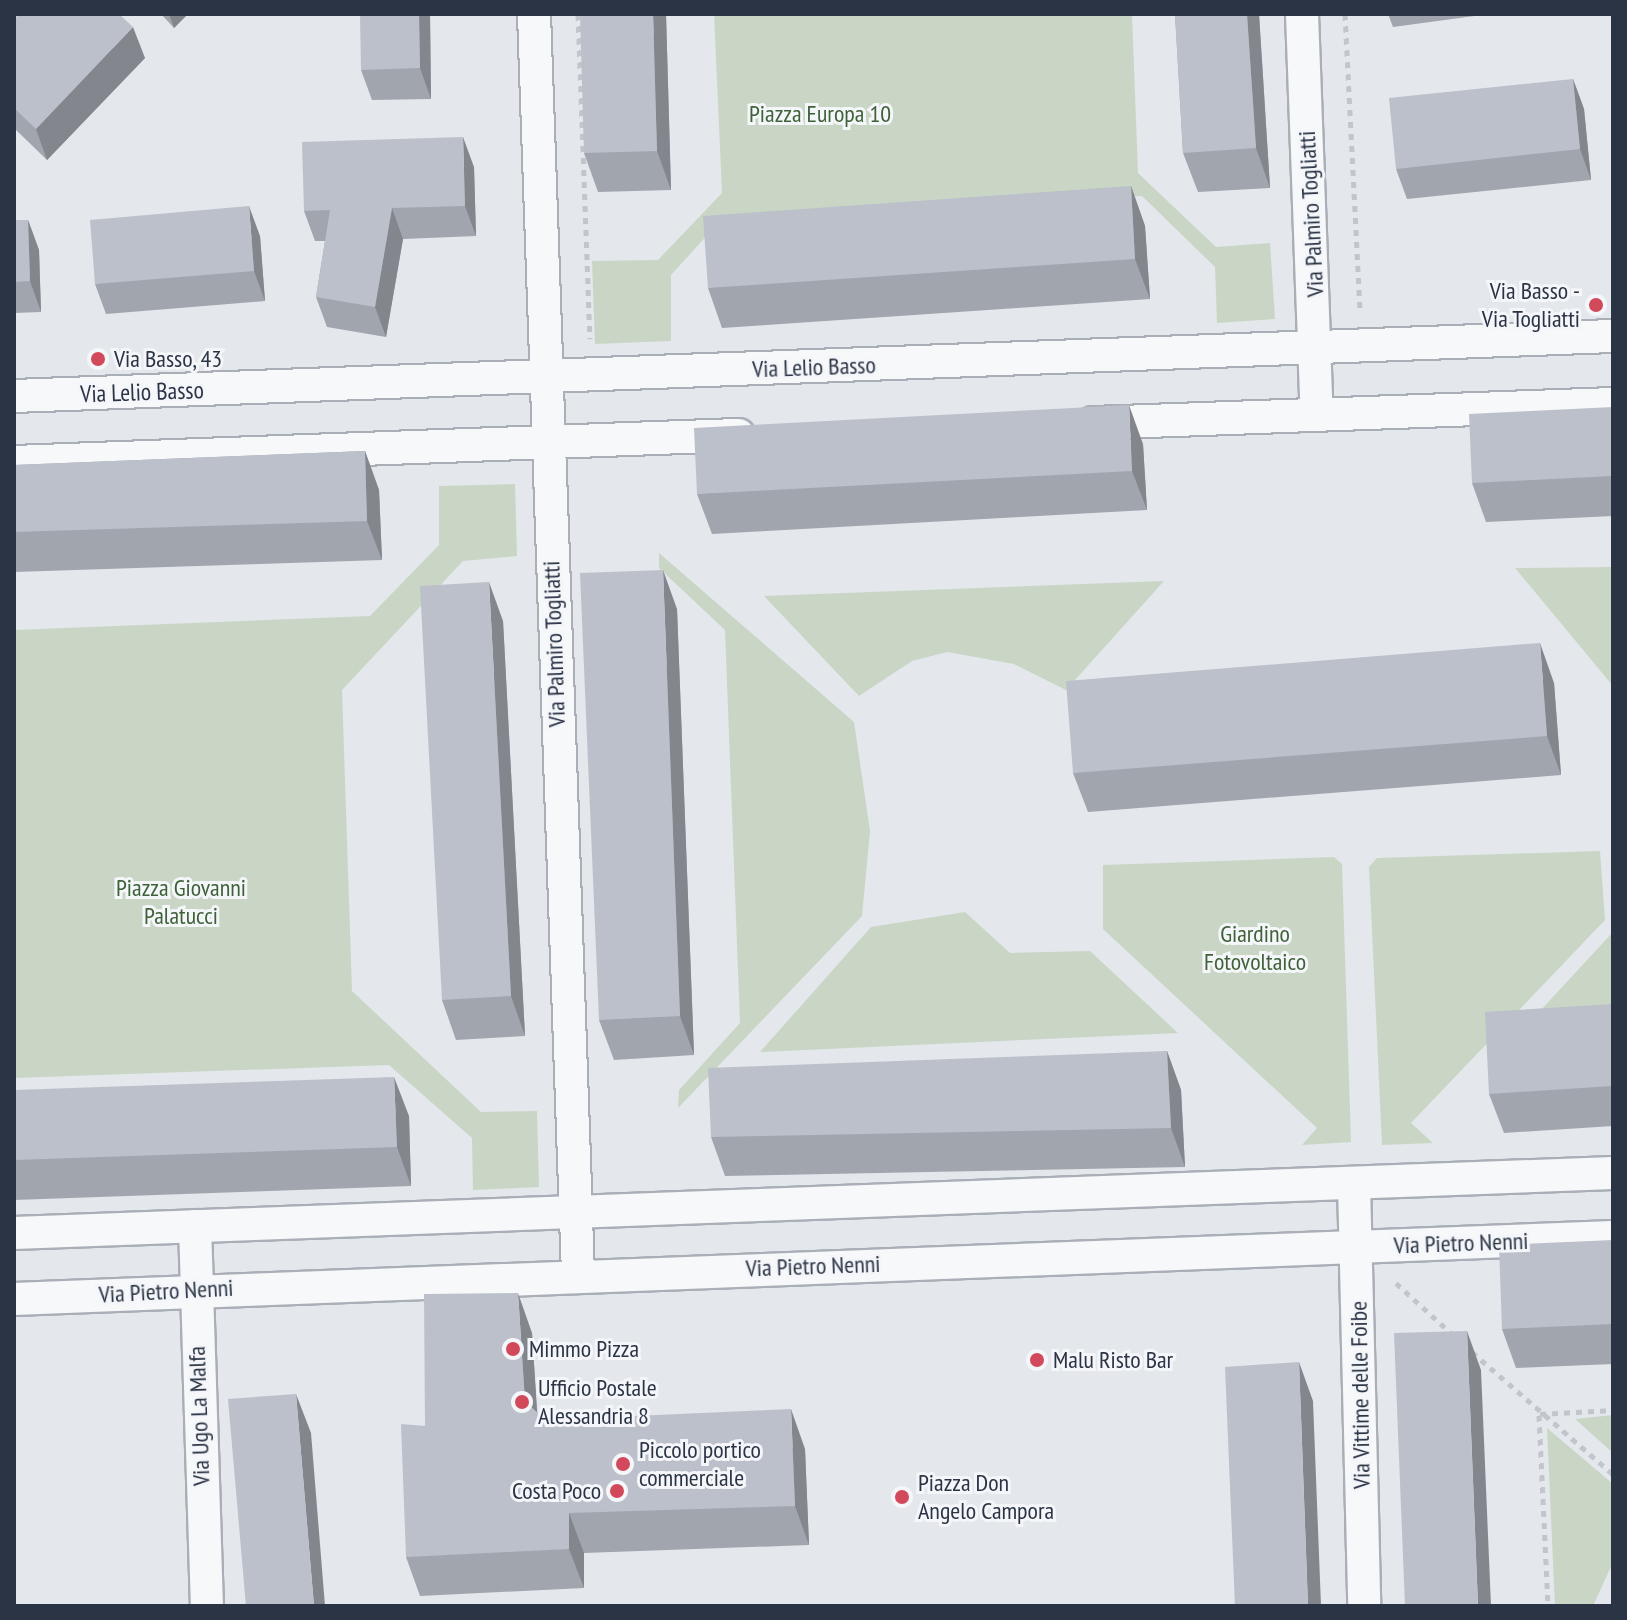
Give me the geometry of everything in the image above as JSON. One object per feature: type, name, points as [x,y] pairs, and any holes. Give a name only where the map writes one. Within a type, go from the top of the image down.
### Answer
[{"type":"street","name":"Via Palmiro Togliatti","points":[[534,14],[578,1275]]},
{"type":"street","name":"Via Palmiro Togliatti","points":[[1302,14],[1317,415]]},
{"type":"street","name":"Via Lelio Basso","points":[[14,396],[545,379],[1613,336]]},
{"type":"street","points":[[1066,424],[1613,404]]},
{"type":"street","points":[[14,462],[767,434]]},
{"type":"street","points":[[14,1233],[576,1215],[1613,1173]]},
{"type":"street","name":"Via Vittime delle Foibe","points":[[1354,1184],[1364,1606]]},
{"type":"street","name":"Via Ugo La Malfa","points":[[195,1226],[194,1289],[207,1606]]},
{"type":"street","name":"Via Pietro Nenni","points":[[14,1299],[194,1289],[1613,1237]]},
{"type":"path","points":[[578,14],[590,348]]},
{"type":"path","points":[[1345,14],[1360,316],[1376,316]]},
{"type":"path","points":[[1396,1283],[1539,1414],[1613,1474]]},
{"type":"path","points":[[1539,1414],[1613,1410]]},
{"type":"path","points":[[1539,1414],[1548,1606]]},
{"type":"green space","name":"Piazza Europa 10","points":[[714,14],[1132,14],[1138,173],[1216,247],[1270,243],[1275,319],[1217,323],[1215,267],[1142,196],[721,220],[671,275],[671,341],[595,344],[592,261],[658,260],[722,193]]},
{"type":"green space","name":"Piazza Giovanni Palatucci","points":[[515,484],[517,556],[463,561],[342,690],[352,991],[481,1112],[537,1111],[539,1187],[473,1190],[472,1138],[389,1065],[14,1078],[14,630],[370,616],[439,545],[439,486]]},
{"type":"green space","points":[[659,553],[854,722],[870,831],[862,916],[678,1108],[679,1090],[740,1023],[725,630],[659,568]]},
{"type":"green space","points":[[1613,567],[1613,686],[1515,568]]},
{"type":"green space","points":[[1164,581],[1066,690],[1014,664],[947,652],[912,661],[859,696],[764,596]]},
{"type":"green space","name":"Giardino Fotovoltaico","points":[[1600,851],[1605,920],[1411,1123],[1433,1143],[1382,1145],[1369,867],[1377,858]]},
{"type":"green space","name":"Giardino Fotovoltaico","points":[[1334,857],[1342,864],[1351,1142],[1302,1145],[1317,1128],[1103,929],[1103,865]]},
{"type":"green space","name":"Giardino Fotovoltaico","points":[[965,912],[1010,953],[1090,951],[1178,1033],[760,1052],[871,927]]},
{"type":"green space","points":[[1613,932],[1613,1009],[1539,1012]]},
{"type":"green space","points":[[1613,1415],[1613,1453],[1575,1419]]},
{"type":"green space","points":[[1547,1428],[1613,1484],[1613,1562],[1593,1606],[1555,1606]]},
{"type":"building","points":[[19,14],[119,14],[133,27],[36,129],[14,108],[14,19]]},
{"type":"building","points":[[360,14],[419,14],[420,68],[361,70]]},
{"type":"building","points":[[580,14],[653,14],[657,151],[584,153]]},
{"type":"building","points":[[1175,14],[1247,14],[1256,148],[1183,153]]},
{"type":"building","points":[[1573,79],[1580,149],[1396,169],[1389,98]]},
{"type":"building","points":[[463,137],[465,206],[392,208],[375,307],[316,297],[330,210],[304,211],[302,142]]},
{"type":"building","points":[[1131,186],[1135,259],[708,288],[703,216]]},
{"type":"building","points":[[249,206],[254,271],[95,284],[90,220]]},
{"type":"building","points":[[14,220],[28,220],[30,281],[14,282]]},
{"type":"building","points":[[1129,405],[1132,471],[697,494],[694,428]]},
{"type":"building","points":[[1613,407],[1613,476],[1472,483],[1469,414]]},
{"type":"building","points":[[365,451],[367,521],[14,532],[14,465]]},
{"type":"building","points":[[663,570],[680,1016],[599,1020],[580,573]]},
{"type":"building","points":[[489,582],[511,996],[442,1000],[420,586]]},
{"type":"building","points":[[1540,643],[1547,736],[1073,773],[1066,681]]},
{"type":"building","points":[[1613,1004],[1613,1086],[1489,1094],[1485,1012]]},
{"type":"building","points":[[1167,1051],[1171,1128],[711,1137],[708,1068]]},
{"type":"building","points":[[394,1077],[397,1147],[14,1160],[14,1090]]},
{"type":"building","points":[[1613,1240],[1613,1324],[1502,1329],[1499,1245]]},
{"type":"building","name":"Piccolo portico commerciale","points":[[518,1293],[525,1401],[545,1420],[791,1409],[795,1506],[569,1513],[569,1549],[406,1557],[401,1424],[425,1426],[424,1294]]},
{"type":"building","points":[[1467,1331],[1478,1606],[1405,1606],[1394,1333]]},
{"type":"building","points":[[1299,1362],[1308,1606],[1235,1606],[1225,1367]]},
{"type":"building","points":[[296,1394],[314,1606],[246,1606],[228,1399]]},
{"type":"place","name":"Via Basso - Via Togliatti","points":[[1596,305]]},
{"type":"place","name":"Via Basso, 43","points":[[98,359]]},
{"type":"place","name":"Mimmo Pizza","points":[[513,1349]]},
{"type":"place","name":"Malu Risto Bar","points":[[1037,1360]]},
{"type":"place","name":"Ufficio Postale Alessandria 8","points":[[522,1402]]},
{"type":"place","name":"Piccolo portico commerciale","points":[[623,1464]]},
{"type":"place","name":"Costa Poco","points":[[617,1491]]},
{"type":"place","name":"Piazza Don Angelo Campora","points":[[902,1497]]}]
